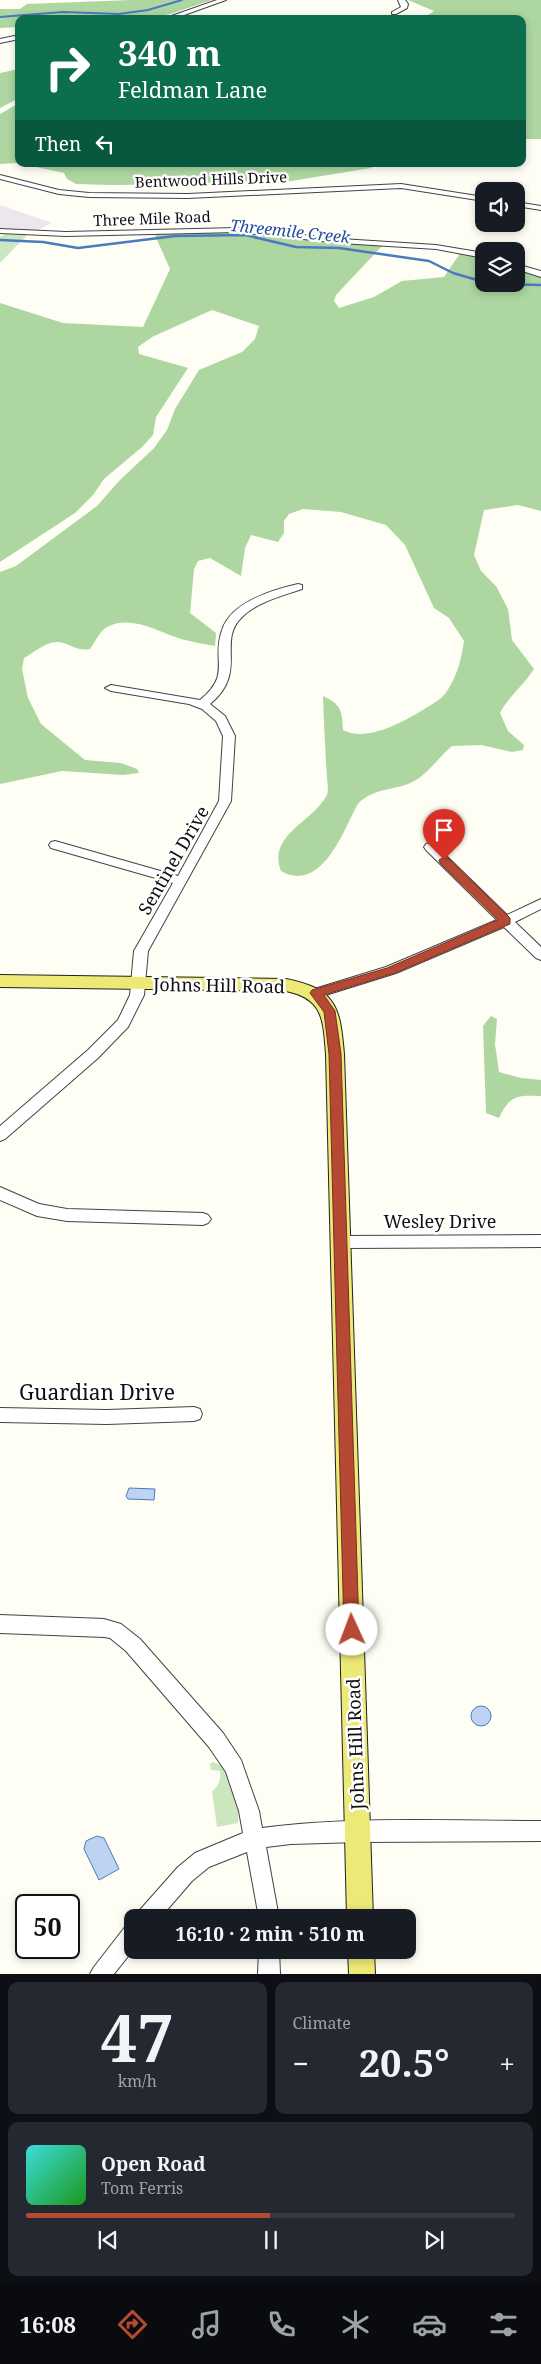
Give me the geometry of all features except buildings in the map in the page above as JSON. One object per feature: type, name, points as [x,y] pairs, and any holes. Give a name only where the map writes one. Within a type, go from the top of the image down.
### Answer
[{"type":"main road","name":"Johns Hill Road","points":[[0,981],[139,984],[265,983],[298,986],[316,993],[330,1011],[335,1054],[360,1909]]},
{"type":"main road","points":[[361,1959],[362,1974]]},
{"type":"street","points":[[178,15],[223,0]]},
{"type":"street","points":[[394,13],[404,8],[405,4],[401,0]]},
{"type":"street","points":[[0,41],[15,38]]},
{"type":"street","name":"Bentwood Hills Drive","points":[[0,177],[59,192],[89,195],[188,196],[401,186],[475,198]]},
{"type":"street","points":[[525,205],[541,208]]},
{"type":"street","name":"Three Mile Road","points":[[0,231],[66,234],[238,230],[341,241],[436,247],[475,254]]},
{"type":"street","points":[[525,269],[541,274]]},
{"type":"street","points":[[202,705],[218,691],[222,683],[225,636],[231,622],[249,607],[298,587]]},
{"type":"street","name":"Sentinel Drive","points":[[111,688],[178,697],[202,705],[221,719],[229,736],[227,789],[221,812],[141,951],[139,984]]},
{"type":"street","points":[[55,845],[181,881]]},
{"type":"street","points":[[430,847],[541,955]]},
{"type":"street","points":[[316,993],[391,970],[506,921],[541,903]]},
{"type":"street","points":[[0,1135],[117,1031],[132,1008],[139,984]]},
{"type":"street","points":[[0,1193],[37,1210],[67,1215],[202,1219]]},
{"type":"street","name":"Wesley Drive","points":[[340,1242],[541,1241]]},
{"type":"street","name":"Guardian Drive","points":[[0,1415],[117,1417],[194,1414]]},
{"type":"street","points":[[0,1624],[95,1626],[114,1630],[124,1637],[167,1682],[226,1752],[234,1767],[241,1785],[254,1839],[267,1909]]},
{"type":"street","points":[[154,1909],[186,1874],[202,1860],[254,1839],[291,1834],[358,1832],[541,1831]]},
{"type":"street","points":[[101,1974],[124,1944]]},
{"type":"street","points":[[269,1959],[269,1974]]},
{"type":"shaded area","points":[[0,205],[52,223],[33,232],[0,229]]},
{"type":"green space","points":[[131,0],[212,0],[165,15],[15,15],[15,27],[0,28],[0,9],[20,9],[27,4]]},
{"type":"green space","points":[[408,0],[541,0],[541,139],[526,139],[526,15],[428,15],[434,11]]},
{"type":"green space","points":[[15,70],[15,100],[0,108],[0,73]]},
{"type":"green space","points":[[15,105],[15,163],[0,164],[0,114]]},
{"type":"green space","points":[[36,167],[372,167],[279,183],[76,184],[67,179],[64,173]]},
{"type":"green space","points":[[222,231],[383,245],[336,295],[334,301],[339,308],[374,297],[402,281],[444,277],[461,252],[475,256],[475,292],[525,292],[525,271],[541,275],[541,511],[518,505],[484,510],[474,555],[481,571],[496,586],[508,609],[512,640],[534,669],[500,713],[508,731],[524,745],[523,750],[512,752],[481,745],[452,746],[416,780],[403,786],[375,793],[360,802],[332,852],[315,870],[305,875],[294,876],[281,871],[278,859],[280,848],[286,838],[320,805],[328,793],[323,696],[334,702],[340,709],[343,730],[363,734],[374,732],[408,719],[441,698],[453,681],[458,669],[464,641],[449,618],[434,608],[405,545],[386,525],[341,512],[303,509],[289,514],[284,521],[284,533],[278,542],[251,535],[245,548],[241,576],[210,558],[198,561],[194,569],[190,613],[216,633],[215,646],[181,639],[136,623],[127,622],[118,623],[106,628],[100,633],[90,649],[85,650],[54,642],[45,645],[24,658],[22,669],[28,698],[41,724],[85,760],[121,763],[137,769],[139,773],[123,775],[62,771],[0,784],[0,572],[16,566],[97,506],[119,481],[154,448],[167,430],[175,409],[199,370],[242,352],[255,339],[259,326],[212,310],[152,337],[138,347],[139,354],[188,368],[156,417],[153,435],[142,447],[104,479],[93,495],[75,513],[0,562],[0,303],[63,323],[143,327],[170,269],[154,233]]},
{"type":"green space","points":[[7,233],[27,235],[0,263],[0,237]]},
{"type":"green space","points":[[491,1016],[497,1019],[495,1044],[499,1072],[521,1078],[541,1080],[541,1096],[520,1096],[515,1098],[503,1110],[499,1118],[486,1113],[483,1026]]},
{"type":"green space","points":[[213,1762],[226,1771],[231,1779],[237,1797],[238,1823],[217,1827],[212,1791],[218,1785],[220,1771],[211,1770],[210,1764]]},
{"type":"water","points":[[129,1488],[155,1489],[154,1500],[128,1499],[126,1496]]},
{"type":"water","points":[[481,1706],[488,1709],[491,1716],[488,1723],[481,1726],[474,1723],[471,1716],[474,1709]]},
{"type":"water","points":[[97,1836],[104,1838],[119,1869],[99,1880],[84,1849],[86,1841]]},
{"type":"waterway","points":[[25,15],[63,12],[119,14],[148,10],[182,0]]},
{"type":"waterway","points":[[0,17],[15,16]]},
{"type":"waterway","name":"Threemile Creek","points":[[0,240],[43,242],[78,248],[175,236],[245,235],[296,247],[339,248],[429,261],[453,273],[475,279]]},
{"type":"waterway","name":"Threemile Creek","points":[[525,285],[541,285]]},
{"type":"route","points":[[352,1630],[335,1054],[330,1011],[324,1000],[316,993],[340,984],[376,976],[506,921],[444,860]]}]
